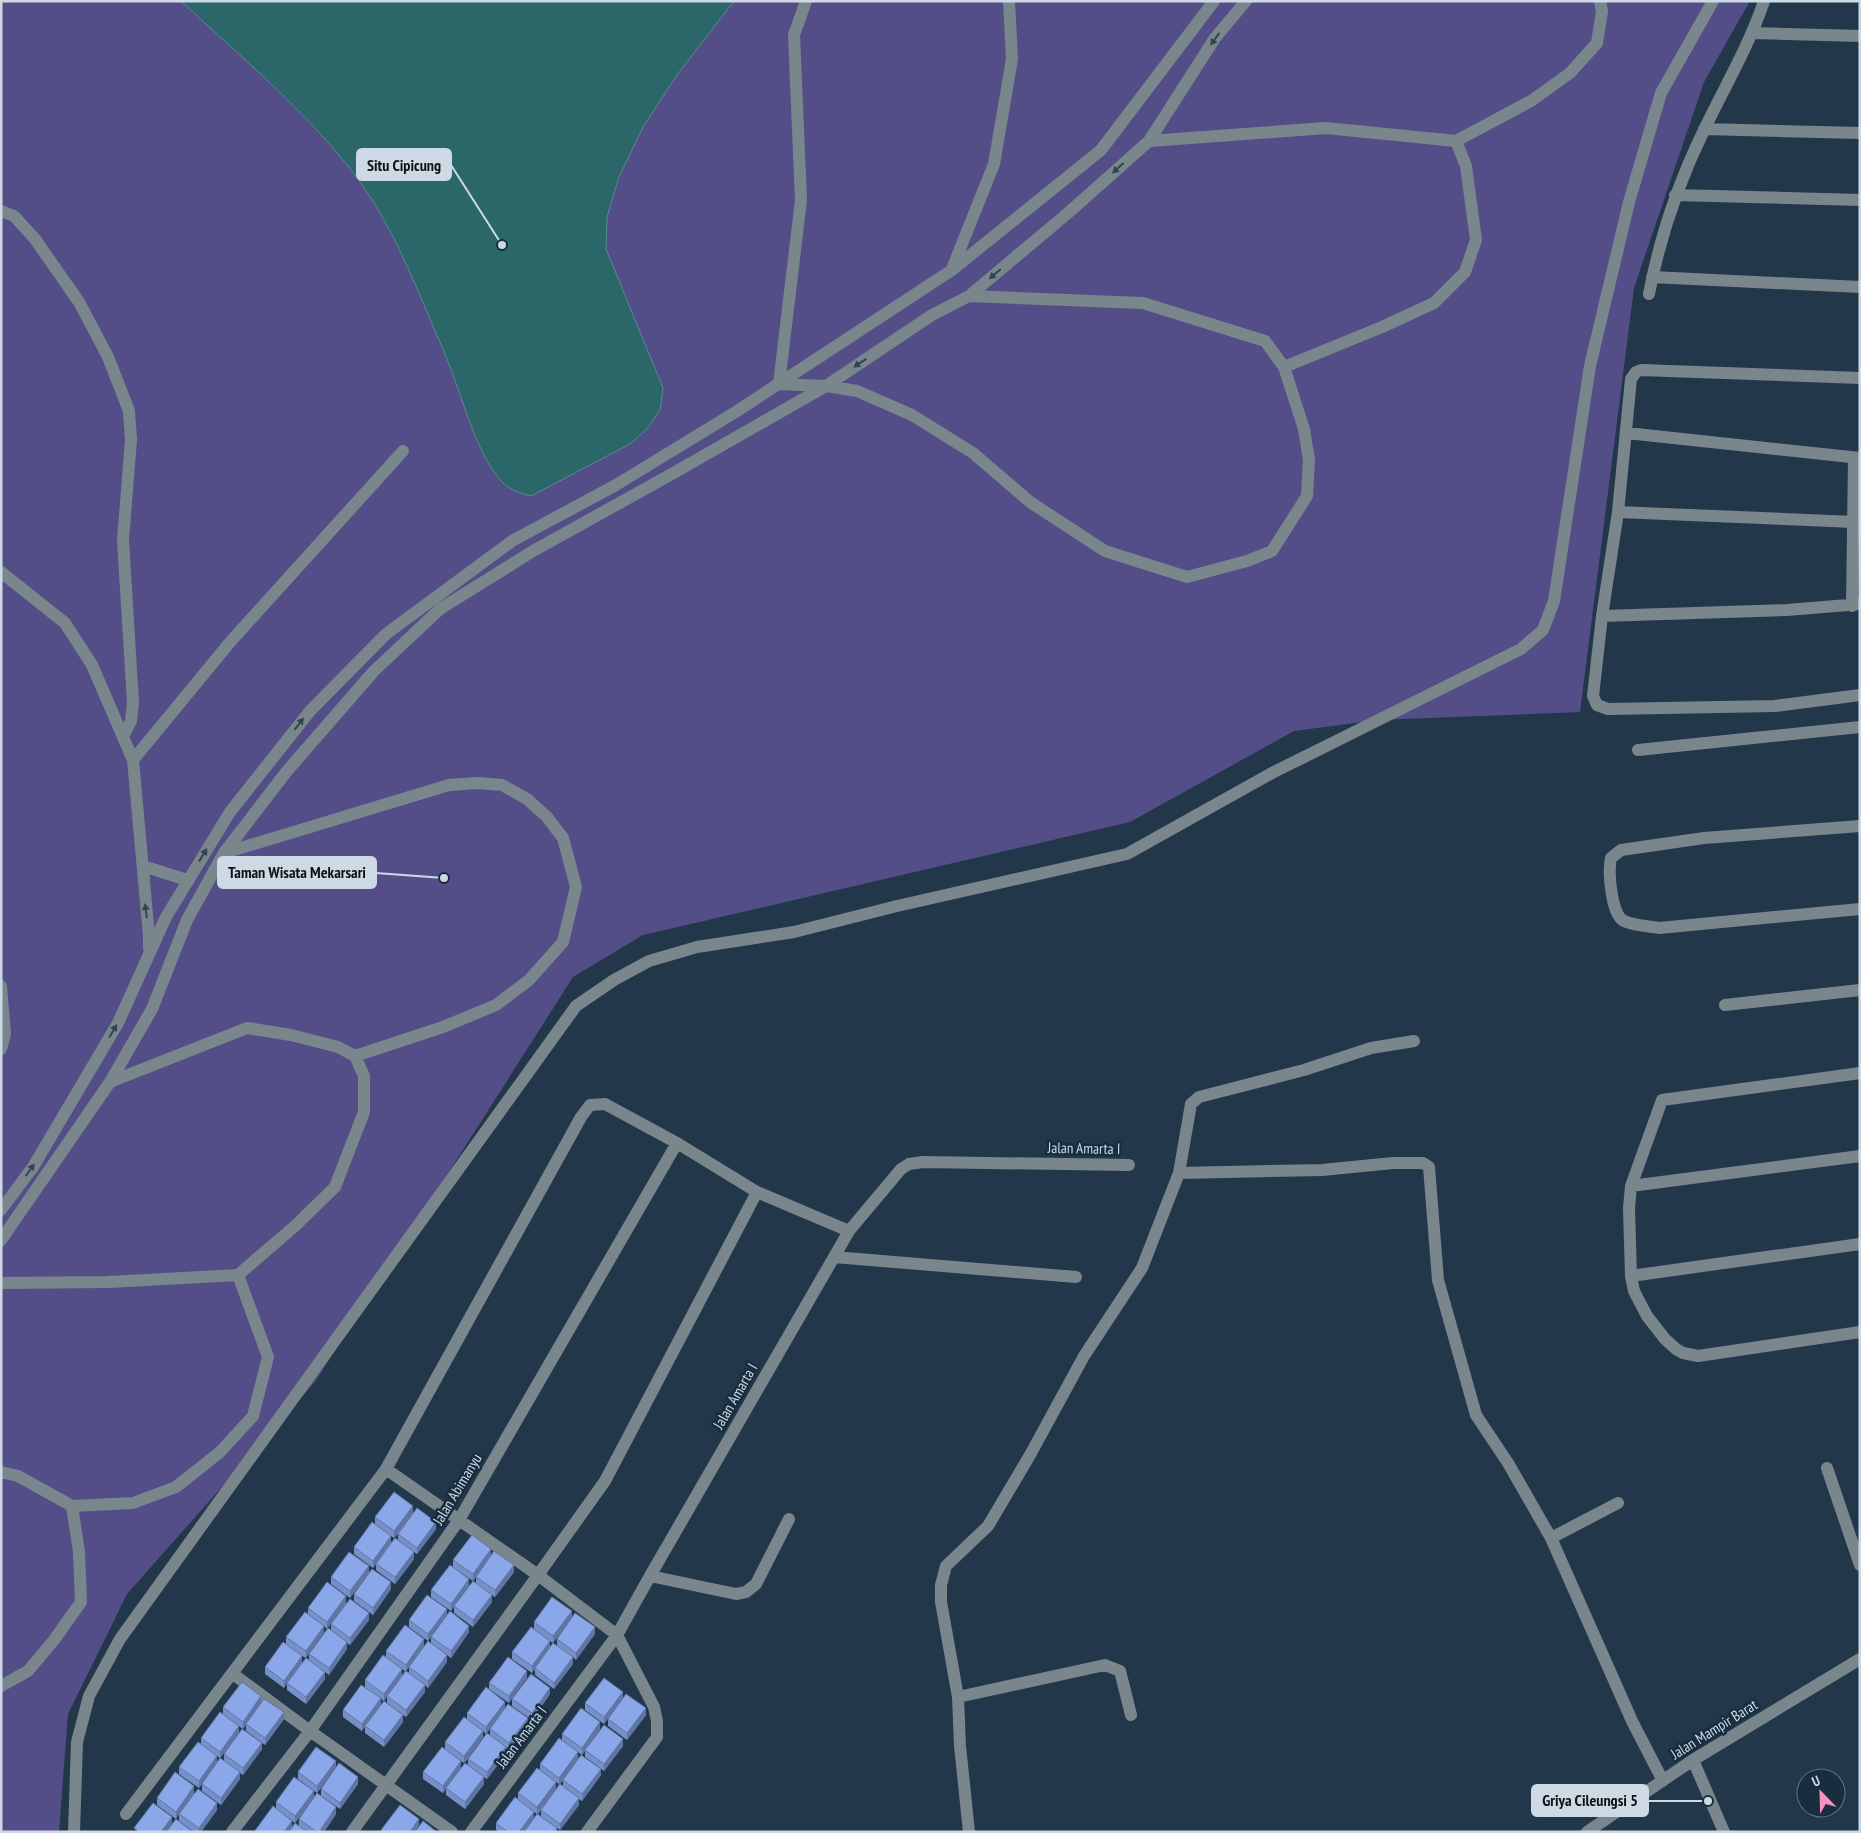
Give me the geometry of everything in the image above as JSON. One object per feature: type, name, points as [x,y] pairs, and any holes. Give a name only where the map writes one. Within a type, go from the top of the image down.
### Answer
[{"type":"street","points":[[779,384],[801,200],[794,35],[806,1]]},
{"type":"street","points":[[952,270],[994,164],[1012,59],[1009,1]]},
{"type":"street","points":[[1,1210],[33,1167],[118,1023],[166,917],[230,812],[310,711],[386,634],[512,541],[616,485],[779,384],[952,270],[1101,150],[1214,1]]},
{"type":"street","points":[[1,1240],[110,1082],[152,1010],[187,920],[224,853],[287,771],[374,671],[440,609],[533,551],[826,386],[932,315],[969,296],[1068,213],[1149,141],[1215,38],[1246,1]]},
{"type":"street","points":[[1149,141],[1326,128],[1456,141],[1531,101],[1570,74],[1598,43],[1602,11],[1600,1]]},
{"type":"street","points":[[74,1832],[77,1742],[89,1696],[120,1639],[576,1006],[614,980],[649,961],[697,947],[794,932],[897,906],[1127,854],[1272,773],[1521,649],[1543,630],[1554,601],[1590,366],[1629,202],[1661,92],[1713,1]]},
{"type":"street","points":[[1649,294],[1652,276],[1675,195],[1704,129],[1753,32],[1764,1]]},
{"type":"street","points":[[1753,32],[1860,36]]},
{"type":"street","points":[[1704,129],[1860,133]]},
{"type":"street","points":[[1284,367],[1382,327],[1434,303],[1465,272],[1476,240],[1466,166],[1456,141]]},
{"type":"street","points":[[1675,195],[1860,200]]},
{"type":"street","points":[[1,211],[14,216],[35,239],[79,302],[108,357],[129,411],[131,440],[123,540],[133,704],[131,722],[123,736]]},
{"type":"street","points":[[1652,276],[1860,287]]},
{"type":"street","points":[[779,384],[826,386],[857,391],[912,415],[973,453],[1030,502],[1105,551],[1187,577],[1272,551],[1307,496],[1309,460],[1304,429],[1284,367],[1265,341],[1143,303],[969,296]]},
{"type":"street","points":[[1860,378],[1641,370],[1636,372],[1631,379],[1618,512],[1602,616],[1593,696],[1596,705],[1608,709],[1775,706],[1860,695]]},
{"type":"street","points":[[1602,616],[1787,610],[1856,605],[1854,522],[1857,458],[1627,433]]},
{"type":"street","points":[[133,760],[231,642],[403,451]]},
{"type":"street","points":[[1618,512],[1854,522]]},
{"type":"street","points":[[1,572],[65,624],[92,665],[133,760],[149,936],[148,956]]},
{"type":"street","points":[[1638,750],[1860,727]]},
{"type":"street","points":[[224,853],[449,785],[478,783],[502,784],[527,799],[548,817],[563,838],[576,887],[563,942],[529,980],[496,1006],[443,1027],[355,1056]]},
{"type":"street","points":[[1860,826],[1704,838],[1621,850],[1611,858],[1609,867],[1617,912],[1622,920],[1659,928],[1860,909]]},
{"type":"street","points":[[143,866],[187,880]]},
{"type":"street","points":[[1,986],[6,1034],[1,1049]]},
{"type":"street","points":[[1725,1005],[1860,990]]},
{"type":"street","points":[[1,1283],[109,1282],[238,1275],[295,1226],[335,1187],[364,1112],[364,1076],[355,1056],[338,1048],[291,1035],[247,1028],[110,1082]]},
{"type":"street","points":[[969,1832],[960,1746],[958,1697],[941,1602],[941,1585],[946,1566],[988,1526],[1084,1356],[1142,1268],[1179,1173],[1192,1104],[1199,1097],[1304,1070],[1370,1048],[1414,1041]]},
{"type":"street","points":[[1860,1073],[1662,1100],[1632,1186],[1629,1208],[1631,1276],[1634,1291],[1648,1316],[1676,1350],[1698,1356],[1860,1332]]},
{"type":"street","points":[[126,1814],[386,1469],[581,1117],[590,1105],[605,1104],[677,1142],[757,1192],[849,1231]]},
{"type":"street","name":"Jalan Abimanyu","points":[[232,1832],[310,1731],[459,1520],[677,1142]]},
{"type":"street","points":[[1632,1186],[1860,1156]]},
{"type":"street","name":"Jalan Amarta I","points":[[471,1832],[618,1635],[650,1576],[849,1231],[901,1169],[910,1164],[923,1162],[1129,1165]]},
{"type":"street","points":[[1179,1173],[1322,1170],[1393,1163],[1423,1163],[1429,1167],[1438,1280],[1476,1415],[1508,1463],[1551,1538],[1632,1721],[1662,1781]]},
{"type":"street","points":[[352,1832],[604,1481],[757,1192]]},
{"type":"street","points":[[1631,1276],[1860,1244]]},
{"type":"street","points":[[834,1257],[1076,1276]]},
{"type":"street","points":[[1,1472],[18,1476],[72,1506],[133,1503],[176,1487],[220,1452],[253,1416],[268,1357],[238,1275]]},
{"type":"street","points":[[1826,1468],[1860,1565]]},
{"type":"street","points":[[386,1469],[538,1575],[618,1635],[654,1707],[657,1721],[657,1737],[587,1832]]},
{"type":"street","points":[[1551,1538],[1618,1503]]},
{"type":"street","points":[[1,1686],[28,1672],[81,1602],[79,1552],[72,1506]]},
{"type":"street","points":[[650,1576],[736,1594],[746,1592],[756,1584],[789,1519]]},
{"type":"street","name":"Jalan Mampir Barat","points":[[1587,1832],[1693,1760],[1860,1659]]},
{"type":"street","points":[[958,1697],[1104,1665],[1120,1671],[1131,1715]]},
{"type":"street","points":[[233,1674],[452,1832]]},
{"type":"street","points":[[1693,1760],[1724,1832]]},
{"type":"shaded area","points":[[1,1],[1750,1],[1704,82],[1634,288],[1580,712],[1377,720],[1294,731],[1130,822],[643,935],[573,977],[315,1382],[127,1594],[68,1714],[59,1832],[1,1832]]},
{"type":"shaded area","points":[[181,1],[734,1],[677,75],[643,127],[619,177],[607,217],[606,249],[663,388],[660,410],[647,429],[630,444],[531,496],[515,491],[504,484],[485,458],[467,416],[446,356],[416,287],[389,229],[367,192],[336,151],[294,106]]},
{"type":"building","points":[[394,1492],[413,1506],[394,1531],[375,1517]]},
{"type":"building","points":[[417,1508],[436,1522],[417,1548],[398,1534]]},
{"type":"building","points":[[372,1522],[391,1536],[373,1561],[354,1547]]},
{"type":"building","points":[[472,1535],[491,1549],[473,1574],[453,1560]]},
{"type":"building","points":[[395,1538],[414,1552],[395,1577],[376,1564]]},
{"type":"building","points":[[494,1551],[514,1565],[495,1590],[476,1577]]},
{"type":"building","points":[[349,1552],[369,1566],[350,1591],[331,1577]]},
{"type":"building","points":[[450,1565],[469,1579],[451,1604],[431,1590]]},
{"type":"building","points":[[372,1569],[391,1582],[373,1608],[354,1594]]},
{"type":"building","points":[[473,1581],[492,1595],[473,1620],[454,1606]]},
{"type":"building","points":[[327,1582],[346,1596],[327,1622],[308,1608]]},
{"type":"building","points":[[427,1595],[447,1609],[428,1634],[409,1620]]},
{"type":"building","points":[[552,1597],[572,1611],[553,1636],[534,1622]]},
{"type":"building","points":[[350,1599],[369,1613],[350,1638],[331,1624]]},
{"type":"building","points":[[450,1611],[469,1626],[451,1651],[431,1637]]},
{"type":"building","points":[[305,1612],[324,1626],[306,1651],[286,1637]]},
{"type":"building","points":[[575,1613],[595,1627],[576,1653],[557,1639]]},
{"type":"building","points":[[405,1625],[424,1639],[406,1665],[386,1651]]},
{"type":"building","points":[[531,1627],[550,1641],[532,1666],[512,1652]]},
{"type":"building","points":[[328,1628],[347,1642],[329,1668],[309,1654]]},
{"type":"building","points":[[428,1641],[447,1655],[428,1681],[409,1667]]},
{"type":"building","points":[[283,1642],[302,1656],[284,1681],[265,1667]]},
{"type":"building","points":[[553,1643],[573,1657],[554,1683],[535,1668]]},
{"type":"building","points":[[383,1655],[402,1669],[384,1694],[365,1680]]},
{"type":"building","points":[[508,1657],[527,1671],[509,1696],[489,1683]]},
{"type":"building","points":[[306,1658],[325,1672],[306,1697],[287,1683]]},
{"type":"building","points":[[406,1671],[425,1685],[406,1710],[387,1696]]},
{"type":"building","points":[[531,1674],[550,1688],[532,1713],[512,1699]]},
{"type":"building","points":[[604,1678],[623,1692],[604,1717],[585,1703]]},
{"type":"building","points":[[242,1682],[261,1696],[243,1722],[223,1707]]},
{"type":"building","points":[[361,1685],[381,1698],[362,1724],[343,1710]]},
{"type":"building","points":[[486,1687],[505,1702],[486,1727],[467,1713]]},
{"type":"building","points":[[626,1694],[646,1708],[627,1733],[608,1719]]},
{"type":"building","points":[[264,1699],[284,1712],[265,1738],[246,1724]]},
{"type":"building","points":[[384,1701],[403,1715],[384,1740],[365,1726]]},
{"type":"building","points":[[508,1704],[528,1718],[509,1743],[490,1729]]},
{"type":"building","points":[[581,1708],[600,1722],[582,1748],[562,1734]]},
{"type":"building","points":[[220,1712],[239,1726],[220,1752],[201,1738]]},
{"type":"building","points":[[464,1717],[483,1731],[464,1756],[445,1742]]},
{"type":"building","points":[[604,1725],[623,1739],[604,1764],[585,1750]]},
{"type":"building","points":[[242,1729],[262,1743],[243,1768],[224,1754]]},
{"type":"building","points":[[487,1733],[506,1747],[487,1772],[468,1759]]},
{"type":"building","points":[[559,1738],[578,1752],[559,1778],[540,1764]]},
{"type":"building","points":[[198,1742],[217,1756],[199,1781],[179,1767]]},
{"type":"building","points":[[316,1747],[336,1761],[317,1786],[298,1772]]},
{"type":"building","points":[[442,1747],[461,1761],[443,1786],[423,1772]]},
{"type":"building","points":[[581,1755],[601,1769],[582,1794],[563,1780]]},
{"type":"building","points":[[220,1758],[240,1772],[221,1798],[202,1784]]},
{"type":"building","points":[[339,1763],[358,1777],[340,1803],[321,1789]]},
{"type":"building","points":[[465,1763],[484,1777],[465,1802],[446,1788]]},
{"type":"building","points":[[537,1768],[556,1782],[537,1807],[518,1793]]},
{"type":"building","points":[[175,1772],[194,1786],[176,1812],[157,1798]]},
{"type":"building","points":[[294,1777],[314,1791],[295,1816],[276,1802]]},
{"type":"building","points":[[560,1784],[579,1798],[560,1824],[541,1810]]},
{"type":"building","points":[[198,1789],[217,1803],[199,1828],[179,1814]]},
{"type":"building","points":[[317,1793],[336,1807],[319,1832],[299,1819]]},
{"type":"building","points":[[515,1797],[534,1812],[519,1832],[508,1832],[496,1823]]},
{"type":"building","points":[[153,1803],[172,1817],[161,1832],[139,1832],[134,1828]]},
{"type":"building","points":[[400,1805],[419,1819],[410,1832],[383,1832],[381,1830]]},
{"type":"building","points":[[273,1806],[292,1821],[284,1832],[254,1832]]},
{"type":"building","points":[[537,1814],[557,1828],[554,1832],[524,1832]]},
{"type":"building","points":[[176,1819],[193,1832],[166,1832]]},
{"type":"building","points":[[423,1821],[437,1832],[415,1832]]},
{"type":"building","points":[[295,1823],[307,1832],[289,1832]]},
{"type":"place","name":"Situ Cipicung","points":[[502,245]]},
{"type":"place","name":"Taman Wisata Mekarsari","points":[[444,878]]},
{"type":"place","name":"Griya Cileungsi 5","points":[[1708,1801]]}]
